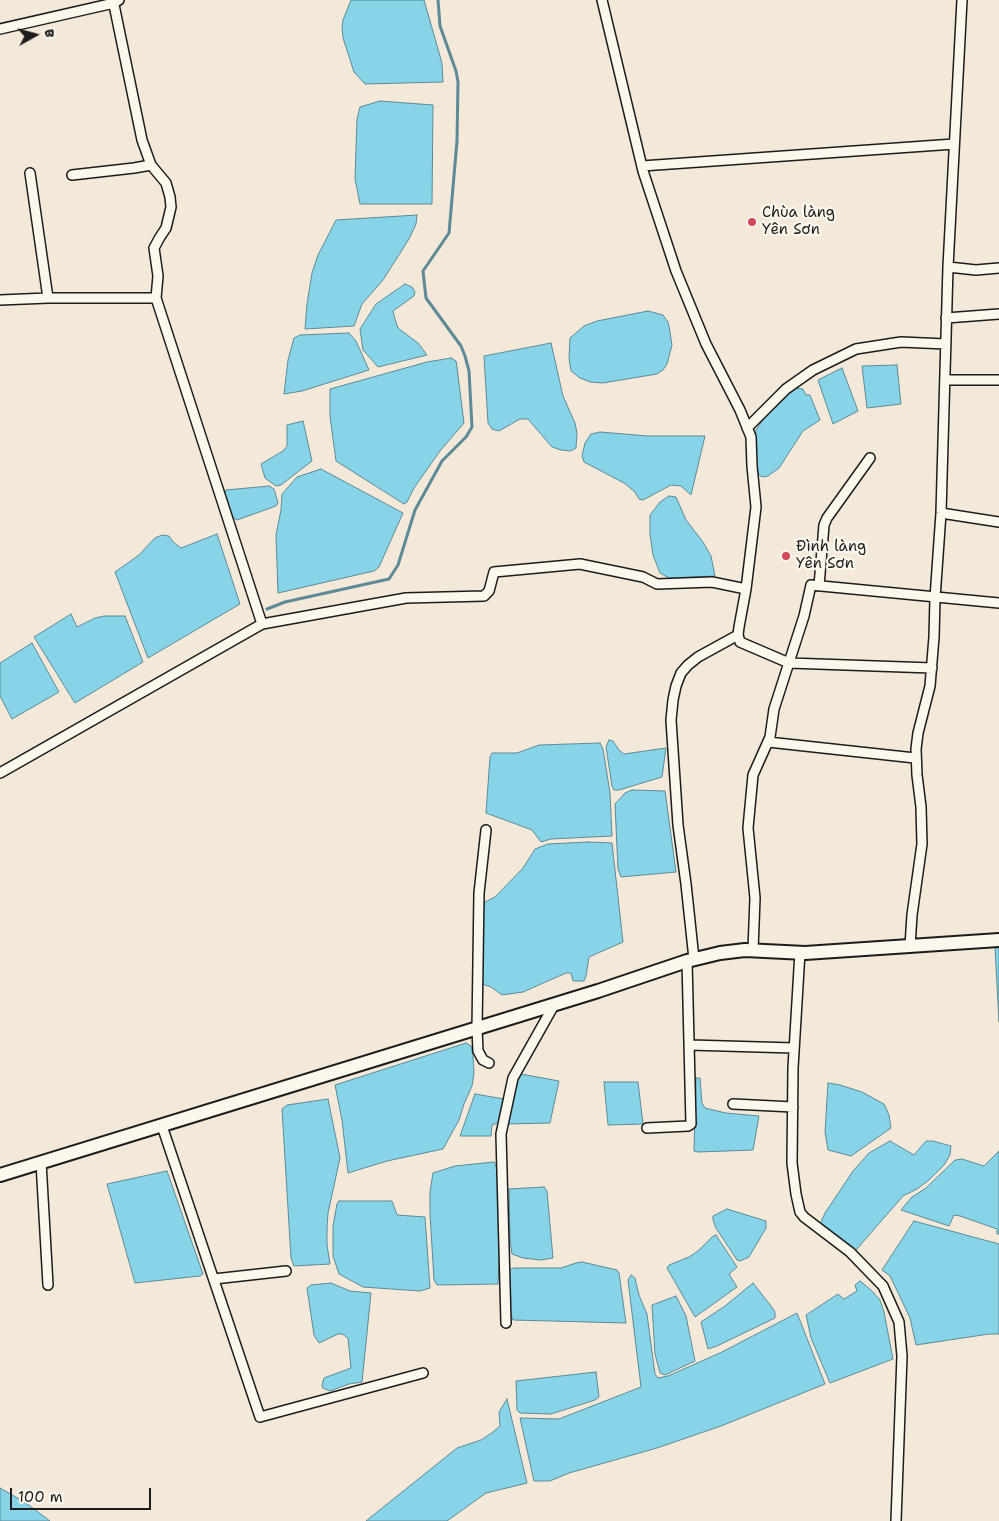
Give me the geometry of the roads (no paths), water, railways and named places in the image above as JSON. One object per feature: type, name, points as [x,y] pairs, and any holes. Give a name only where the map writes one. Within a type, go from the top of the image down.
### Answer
[{"type":"street","points":[[602,0],[642,166],[676,271],[706,344],[740,410],[751,437],[756,507],[746,590],[738,635],[740,642],[789,663],[932,668]]},
{"type":"street","points":[[910,946],[912,915],[922,844],[921,807],[915,758],[918,733],[930,686],[932,668],[941,513],[948,267],[962,0]]},
{"type":"street","points":[[0,29],[115,1],[142,140],[151,165],[166,183],[171,207],[166,228],[154,248],[158,276],[156,298],[262,624]]},
{"type":"street","points":[[642,166],[954,144]]},
{"type":"street","points":[[72,175],[151,165]]},
{"type":"street","points":[[30,173],[48,298]]},
{"type":"street","points":[[948,267],[976,270],[999,268]]},
{"type":"street","points":[[0,300],[156,298]]},
{"type":"street","points":[[946,318],[999,314]]},
{"type":"street","points":[[747,428],[786,390],[813,370],[856,349],[901,342],[946,344]]},
{"type":"street","points":[[945,380],[999,380]]},
{"type":"street","points":[[753,950],[755,898],[748,828],[753,775],[770,737],[774,709],[814,585],[824,525],[870,458]]},
{"type":"street","points":[[941,513],[999,522]]},
{"type":"street","points":[[0,773],[262,624],[406,598],[484,596],[489,591],[494,572],[580,564],[643,577],[657,584],[712,582],[746,590]]},
{"type":"street","points":[[814,585],[999,603]]},
{"type":"street","points":[[647,1128],[690,1125],[691,960],[686,884],[678,825],[671,720],[673,700],[681,673],[688,664],[738,635]]},
{"type":"street","points":[[768,742],[915,758]]},
{"type":"street","points":[[486,830],[480,893],[477,1029],[478,1051],[483,1060],[489,1063]]},
{"type":"street","points":[[0,1175],[477,1029],[691,960],[720,953],[753,950],[800,952],[999,940]]},
{"type":"street","points":[[800,952],[794,1048],[792,1163],[796,1194],[800,1212],[804,1217],[850,1252],[883,1286],[899,1322],[902,1356],[896,1521]]},
{"type":"street","points":[[506,1323],[500,1146],[502,1126],[514,1078],[554,1005]]},
{"type":"street","points":[[690,1045],[794,1048]]},
{"type":"street","points":[[733,1104],[793,1107]]},
{"type":"street","points":[[162,1126],[260,1417],[423,1372]]},
{"type":"street","points":[[41,1162],[48,1285]]},
{"type":"street","points":[[214,1280],[286,1271]]},
{"type":"water","points":[[351,0],[424,0],[442,63],[443,82],[365,84],[354,72],[343,38],[343,20]]},
{"type":"water","points":[[380,101],[433,105],[432,204],[360,204],[355,179],[357,119],[360,107]]},
{"type":"water","points":[[417,215],[416,224],[409,239],[383,280],[362,304],[354,326],[305,329],[312,273],[318,255],[336,220]]},
{"type":"water","points":[[405,284],[412,287],[415,292],[414,296],[393,311],[395,319],[398,328],[418,343],[427,355],[378,367],[363,350],[360,329],[376,304]]},
{"type":"water","points":[[648,311],[663,315],[668,322],[672,345],[667,364],[663,370],[657,374],[603,383],[590,382],[580,378],[571,371],[569,359],[570,338],[584,326],[597,321]]},
{"type":"water","points":[[349,333],[356,341],[369,370],[302,391],[284,394],[288,360],[294,338],[300,335]]},
{"type":"water","points":[[551,343],[563,396],[575,423],[577,433],[576,448],[571,451],[552,447],[528,419],[520,419],[499,431],[492,429],[488,423],[484,356]]},
{"type":"water","points":[[451,358],[456,361],[464,423],[440,451],[414,488],[407,502],[404,504],[336,461],[330,416],[330,389],[427,362]]},
{"type":"water","points":[[897,365],[901,404],[867,408],[862,366]]},
{"type":"water","points":[[842,368],[858,411],[833,424],[818,380]]},
{"type":"water","points":[[795,388],[803,389],[806,395],[810,395],[820,420],[803,431],[779,468],[768,476],[762,477],[758,474],[755,456],[756,430],[765,417]]},
{"type":"water","points":[[303,421],[312,461],[281,485],[276,486],[265,478],[261,464],[283,451],[287,446],[287,425]]},
{"type":"water","points":[[600,432],[648,436],[705,436],[691,495],[681,486],[671,485],[643,500],[639,499],[635,492],[624,483],[584,462],[582,456],[585,443],[591,434]]},
{"type":"water","points":[[321,469],[403,513],[379,567],[374,571],[278,593],[276,535],[282,494],[297,477]]},
{"type":"water","points":[[269,486],[274,489],[278,503],[276,506],[237,520],[231,517],[224,495],[226,490]]},
{"type":"water","points":[[669,496],[676,497],[686,520],[703,542],[711,556],[715,576],[669,578],[660,573],[653,555],[650,515],[660,502]]},
{"type":"water","points":[[217,534],[240,604],[148,658],[115,572],[139,555],[155,538],[162,535],[169,536],[181,548]]},
{"type":"water","points":[[71,614],[77,627],[95,618],[125,616],[143,662],[75,703],[34,637]]},
{"type":"water","points":[[32,643],[59,692],[12,719],[0,696],[0,663]]},
{"type":"water","points":[[609,740],[613,741],[624,754],[666,748],[662,777],[614,790],[606,747]]},
{"type":"water","points":[[600,743],[603,749],[610,793],[612,836],[551,839],[541,842],[532,830],[486,813],[490,757],[492,753],[517,753],[539,745]]},
{"type":"water","points":[[632,790],[665,791],[676,872],[621,877],[618,869],[615,804],[625,793]]},
{"type":"water","points":[[612,843],[623,942],[589,957],[584,981],[573,981],[571,973],[566,973],[523,992],[502,995],[491,987],[482,984],[483,903],[495,897],[523,868],[535,849],[548,844]]},
{"type":"water","points":[[995,947],[999,947],[999,1022]]},
{"type":"water","points":[[466,1043],[471,1046],[473,1056],[474,1073],[472,1086],[459,1120],[443,1149],[387,1161],[348,1173],[342,1120],[335,1085]]},
{"type":"water","points":[[521,1074],[559,1081],[550,1123],[506,1124],[517,1077]]},
{"type":"water","points":[[696,1078],[700,1078],[702,1103],[705,1108],[726,1113],[759,1116],[753,1150],[694,1151]]},
{"type":"water","points":[[604,1082],[638,1082],[643,1124],[608,1125]]},
{"type":"water","points":[[828,1083],[862,1092],[884,1104],[889,1115],[891,1128],[851,1156],[828,1150],[825,1132]]},
{"type":"water","points":[[475,1094],[504,1099],[500,1122],[492,1125],[491,1136],[460,1136]]},
{"type":"water","points":[[328,1099],[340,1158],[328,1213],[327,1245],[330,1264],[294,1266],[291,1258],[282,1109],[287,1105]]},
{"type":"water","points":[[890,1141],[914,1155],[926,1141],[933,1141],[951,1146],[950,1155],[944,1165],[929,1180],[903,1196],[856,1250],[820,1224],[825,1213],[853,1171],[869,1153]]},
{"type":"water","points":[[999,1151],[999,1234],[997,1234],[997,1229],[960,1216],[954,1215],[949,1226],[901,1210],[912,1197],[926,1188],[955,1160],[962,1159],[984,1166]]},
{"type":"water","points":[[494,1162],[498,1170],[500,1235],[498,1284],[437,1285],[434,1280],[430,1214],[430,1192],[433,1173],[455,1166]]},
{"type":"water","points":[[167,1171],[203,1274],[200,1276],[135,1283],[107,1184]]},
{"type":"water","points":[[544,1187],[547,1191],[553,1258],[541,1260],[523,1258],[512,1254],[509,1189]]},
{"type":"water","points":[[339,1201],[392,1201],[397,1215],[425,1217],[430,1288],[420,1291],[363,1287],[339,1274],[333,1256],[333,1226]]},
{"type":"water","points":[[727,1209],[766,1221],[766,1228],[749,1257],[740,1261],[737,1260],[716,1228],[713,1220],[713,1216]]},
{"type":"water","points":[[914,1221],[999,1244],[999,1334],[916,1345],[910,1318],[890,1276],[882,1270]]},
{"type":"water","points":[[716,1235],[737,1267],[729,1274],[737,1287],[695,1317],[667,1268],[669,1265],[698,1251]]},
{"type":"water","points":[[582,1262],[617,1270],[626,1323],[513,1320],[505,1273],[513,1268],[561,1268]]},
{"type":"water","points":[[631,1275],[635,1278],[639,1295],[647,1314],[655,1374],[658,1378],[668,1376],[722,1352],[797,1313],[825,1384],[721,1426],[657,1448],[569,1473],[550,1481],[534,1481],[520,1418],[559,1419],[641,1387],[628,1280]]},
{"type":"water","points":[[860,1281],[880,1300],[893,1359],[830,1383],[811,1338],[806,1315],[838,1294],[844,1299],[857,1291],[855,1285]]},
{"type":"water","points":[[331,1283],[350,1291],[371,1293],[362,1382],[349,1384],[330,1391],[323,1388],[324,1378],[351,1368],[348,1338],[338,1334],[319,1343],[314,1335],[307,1288],[311,1285]]},
{"type":"water","points":[[753,1283],[775,1312],[775,1318],[708,1349],[701,1322],[725,1306]]},
{"type":"water","points":[[676,1296],[686,1316],[695,1361],[665,1375],[660,1373],[655,1354],[652,1305]]},
{"type":"water","points":[[596,1372],[599,1397],[595,1400],[551,1414],[520,1413],[517,1410],[516,1381]]},
{"type":"water","points":[[507,1399],[527,1483],[486,1493],[447,1521],[366,1521],[457,1448],[481,1440],[500,1426],[499,1412]]},
{"type":"water","points":[[0,1488],[26,1503],[50,1521],[0,1521]]},
{"type":"waterway","points":[[267,609],[285,602],[389,579],[398,565],[415,510],[442,461],[466,437],[472,427],[469,371],[465,356],[461,346],[426,298],[423,271],[449,233],[457,141],[458,82],[440,26],[438,0]]},
{"type":"place","name":"Chùa làng Yên Sơn","points":[[752,222]]},
{"type":"place","name":"Đình làng Yên Sơn","points":[[786,556]]}]
